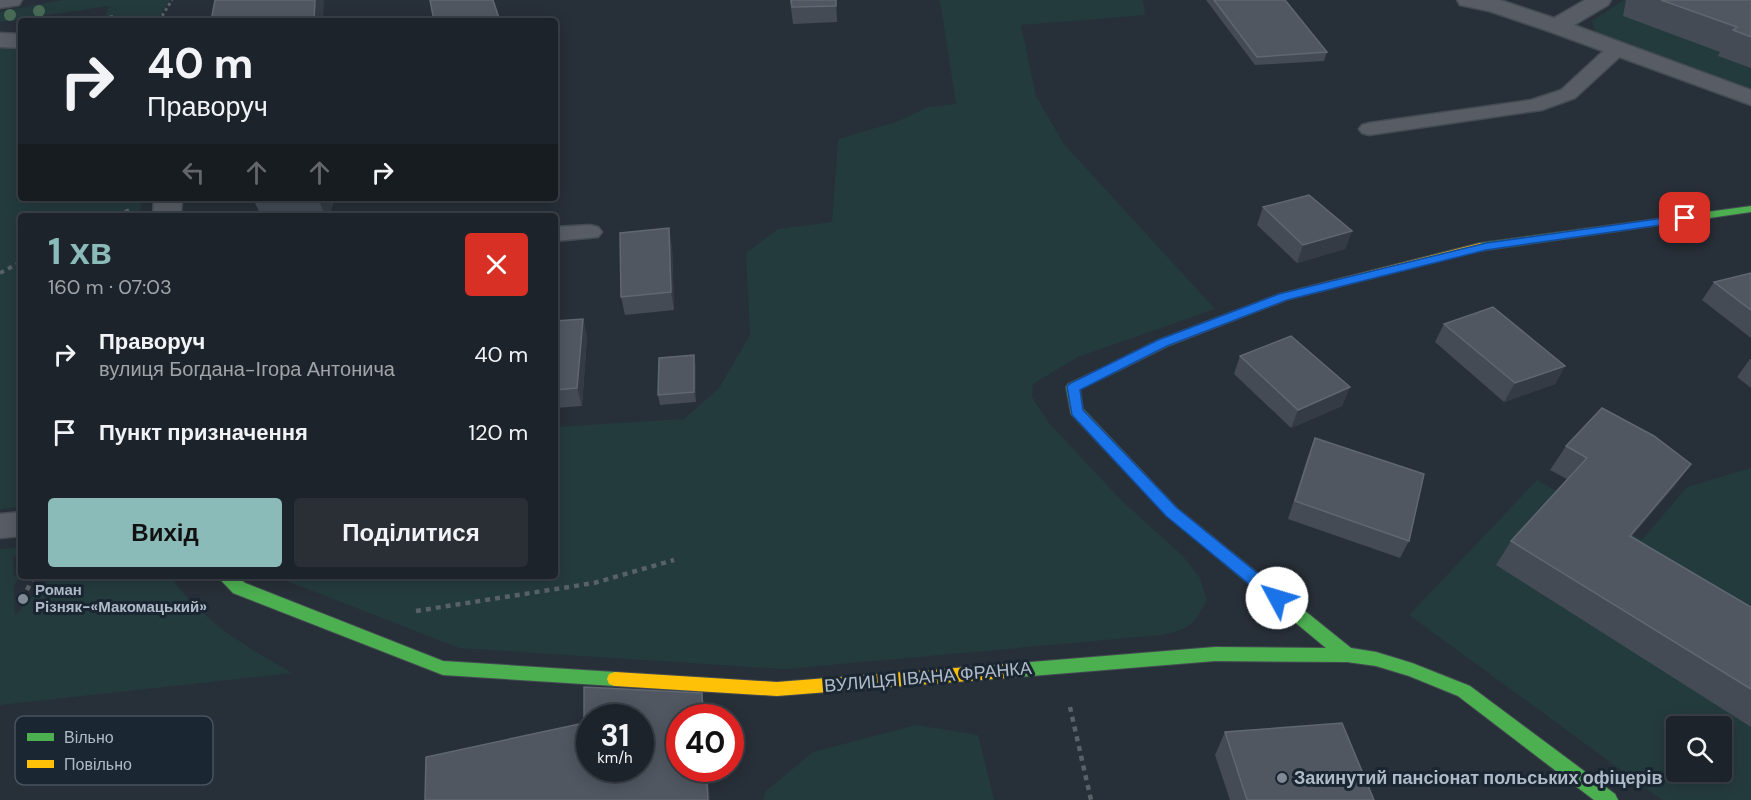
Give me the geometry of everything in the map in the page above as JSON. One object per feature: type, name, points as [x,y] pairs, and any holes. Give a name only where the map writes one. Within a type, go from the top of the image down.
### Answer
[{"type":"street","points":[[0,2],[11,0]]},
{"type":"street","points":[[1468,0],[1494,5],[1556,26],[1751,98]]},
{"type":"street","points":[[1556,26],[1600,0]]},
{"type":"street","points":[[0,40],[18,41]]},
{"type":"street","points":[[1347,654],[1172,512],[1076,411],[1073,387],[1163,343],[1283,297],[1486,246],[1751,209]]},
{"type":"street","name":"ВУЛИЦЯ ІВАНА ФРАНКА","points":[[228,579],[239,588],[443,668],[777,689],[1215,654],[1347,654],[1394,664],[1464,691],[1609,800]]},
{"type":"lane","points":[[1369,129],[1535,106],[1568,94],[1618,48]]},
{"type":"lane","points":[[558,234],[590,232]]},
{"type":"lane","points":[[0,526],[18,524]]},
{"type":"path","points":[[161,18],[172,0]]},
{"type":"path","points":[[104,18],[115,16]]},
{"type":"path","points":[[0,273],[18,264]]},
{"type":"path","points":[[408,612],[594,582],[674,560]]},
{"type":"path","points":[[27,590],[32,579]]},
{"type":"path","points":[[1061,666],[1092,800]]},
{"type":"green space","points":[[62,0],[170,0],[158,18],[104,18],[109,6],[0,22],[0,12]]},
{"type":"green space","points":[[940,0],[1143,0],[1145,15],[1021,25],[1036,96],[1064,144],[1215,309],[1078,357],[1033,384],[1032,397],[1049,423],[1121,500],[1183,556],[1200,578],[1207,600],[1190,625],[1179,631],[1161,635],[785,669],[459,648],[282,579],[558,579],[558,427],[684,419],[719,388],[750,335],[746,253],[778,229],[832,222],[838,139],[896,122],[928,107],[956,104]]},
{"type":"green space","points":[[1624,0],[1751,0],[1751,94],[1600,35],[1595,30],[1592,21]]},
{"type":"green space","points":[[0,48],[18,49],[18,201],[142,201],[140,213],[18,213],[18,507],[0,509]]},
{"type":"green space","points":[[1751,468],[1751,800],[1662,800],[1409,615],[1537,480],[1642,540],[1687,487]]},
{"type":"green space","points":[[18,547],[18,556],[13,557],[14,576],[18,576],[19,579],[14,585],[15,615],[47,582],[47,579],[172,579],[196,606],[225,631],[292,673],[0,705],[0,549]]},
{"type":"green space","points":[[916,725],[978,735],[994,800],[763,800],[766,791],[813,752]]},
{"type":"building","points":[[215,0],[315,0],[314,18],[212,18]]},
{"type":"building","points":[[430,0],[493,0],[499,18],[433,18]]},
{"type":"building","points":[[791,0],[836,0],[836,6],[792,7]]},
{"type":"building","points":[[1214,0],[1285,0],[1327,52],[1257,57]]},
{"type":"building","points":[[1661,0],[1751,0],[1751,37],[1733,30],[1737,27]]},
{"type":"building","points":[[1309,195],[1352,231],[1303,245],[1263,207]]},
{"type":"building","points":[[669,228],[671,292],[621,297],[620,233]]},
{"type":"building","points":[[1751,273],[1751,310],[1714,282]]},
{"type":"building","points":[[1493,307],[1565,366],[1515,383],[1444,324]]},
{"type":"building","points":[[583,319],[577,388],[558,390],[558,321]]},
{"type":"building","points":[[1291,336],[1350,387],[1298,410],[1240,356]]},
{"type":"building","points":[[694,355],[694,392],[658,395],[659,358]]},
{"type":"building","points":[[1602,408],[1654,436],[1691,464],[1630,536],[1751,607],[1751,689],[1511,541],[1587,458],[1566,446]]},
{"type":"building","points":[[1315,438],[1424,474],[1409,541],[1295,501]]},
{"type":"building","points":[[584,687],[702,693],[702,704],[666,704],[666,782],[707,782],[708,800],[425,800],[426,757],[576,725],[576,782],[654,782],[654,704],[584,704]]},
{"type":"building","points":[[1342,723],[1374,800],[1247,800],[1225,732]]},
{"type":"traffic: fast","points":[[1480,247],[1751,209]]},
{"type":"traffic: fast","points":[[1115,367],[1073,387],[1076,411],[1172,512],[1347,655]]},
{"type":"traffic: fast","points":[[228,579],[239,588],[443,668],[615,679]]},
{"type":"traffic: fast","points":[[1006,671],[1215,654],[1347,655],[1376,659],[1412,670],[1464,691],[1609,800]]},
{"type":"traffic: slow","points":[[1115,367],[1163,343],[1283,297],[1480,247]]},
{"type":"traffic: slow","points":[[615,679],[777,689],[1006,671]]},
{"type":"place","name":"Роман Різняк-«Макомацький»","points":[[23,599]]},
{"type":"place","name":"Закинутий пансіонат польських офіцерів","points":[[1282,778]]},
{"type":"route","points":[[1277,598],[1172,512],[1076,411],[1073,387],[1163,343],[1283,297],[1486,246],[1685,218]]}]
